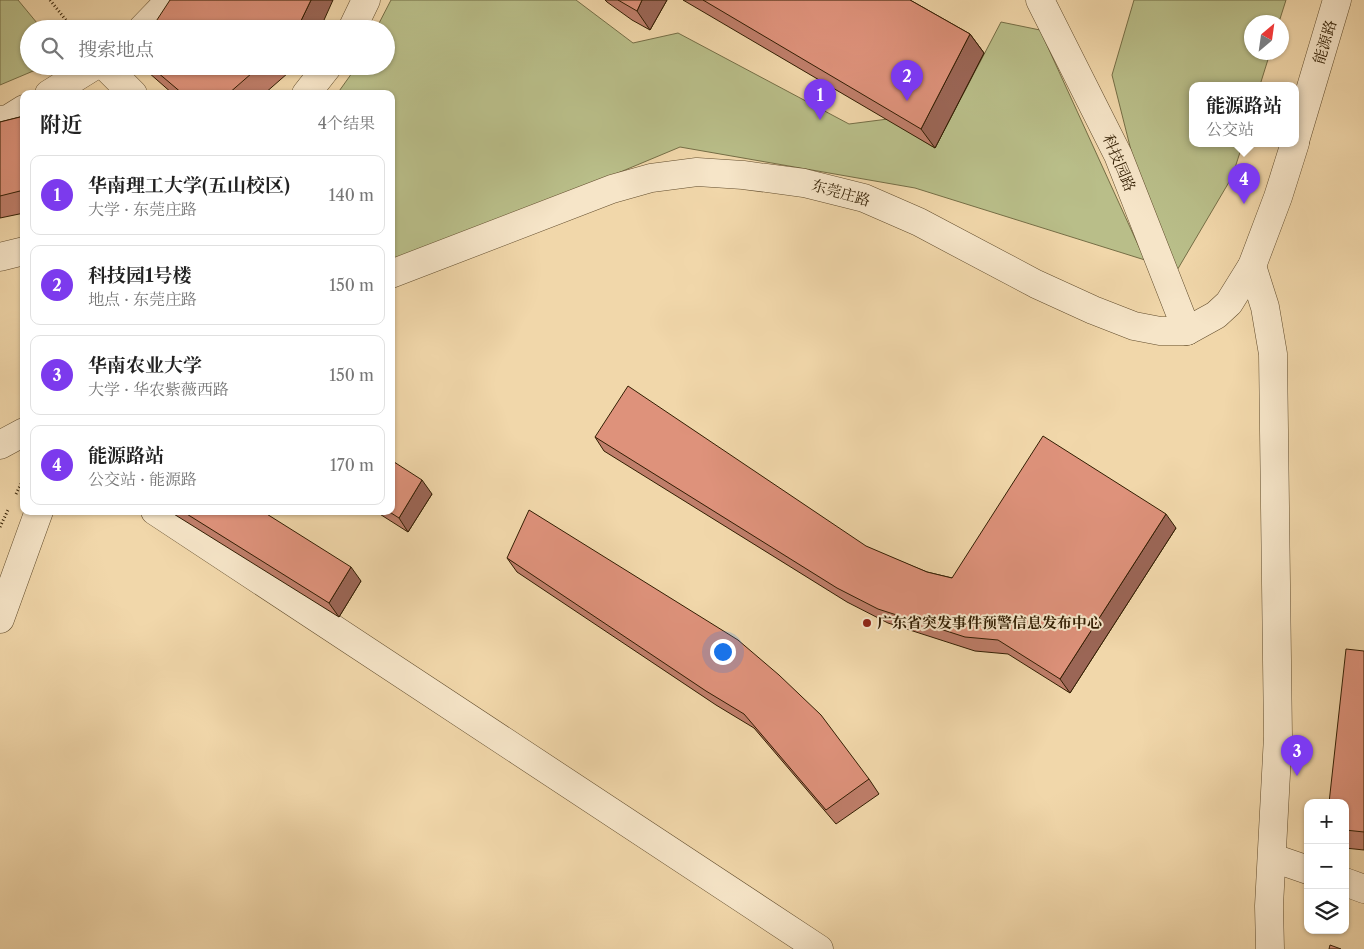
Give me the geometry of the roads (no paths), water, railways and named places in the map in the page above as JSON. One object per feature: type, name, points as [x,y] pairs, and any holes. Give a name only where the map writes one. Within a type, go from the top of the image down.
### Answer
[{"type":"street","points":[[151,20],[170,0]]},
{"type":"street","points":[[356,20],[366,0]]},
{"type":"street","points":[[1019,0],[1044,8]]},
{"type":"street","name":"能源路","points":[[1299,129],[1338,0]]},
{"type":"street","name":"科技园路","points":[[1044,8],[1118,155],[1187,330]]},
{"type":"street","points":[[55,90],[79,75]]},
{"type":"street","points":[[114,75],[130,90]]},
{"type":"street","points":[[309,90],[321,75]]},
{"type":"street","points":[[0,120],[8,119],[20,112]]},
{"type":"street","name":"能源路","points":[[1252,266],[1278,197],[1293,147]]},
{"type":"street","name":"东莞庄路","points":[[395,272],[612,189],[651,178],[697,172],[743,175],[804,183],[864,198],[919,222],[1036,284],[1092,310],[1134,326],[1160,331],[1187,330],[1216,315],[1229,303],[1252,266]]},
{"type":"street","points":[[0,257],[20,252]]},
{"type":"street","points":[[1252,266],[1265,307],[1273,354],[1278,736],[1269,906],[1270,949]]},
{"type":"street","points":[[0,445],[20,434]]},
{"type":"street","points":[[0,619],[39,515]]},
{"type":"street","points":[[161,515],[819,949]]},
{"type":"street","points":[[1273,858],[1304,869]]},
{"type":"street","points":[[1349,883],[1364,889]]},
{"type":"place","name":"科技园1号楼","points":[[907,101]]},
{"type":"place","name":"华南理工大学(五山校区)","points":[[820,120]]},
{"type":"place","name":"能源路站","points":[[1244,204]]},
{"type":"place","name":"广东省突发事件预警信息发布中心","points":[[867,623]]},
{"type":"place","name":"华南农业大学","points":[[1297,776]]}]
